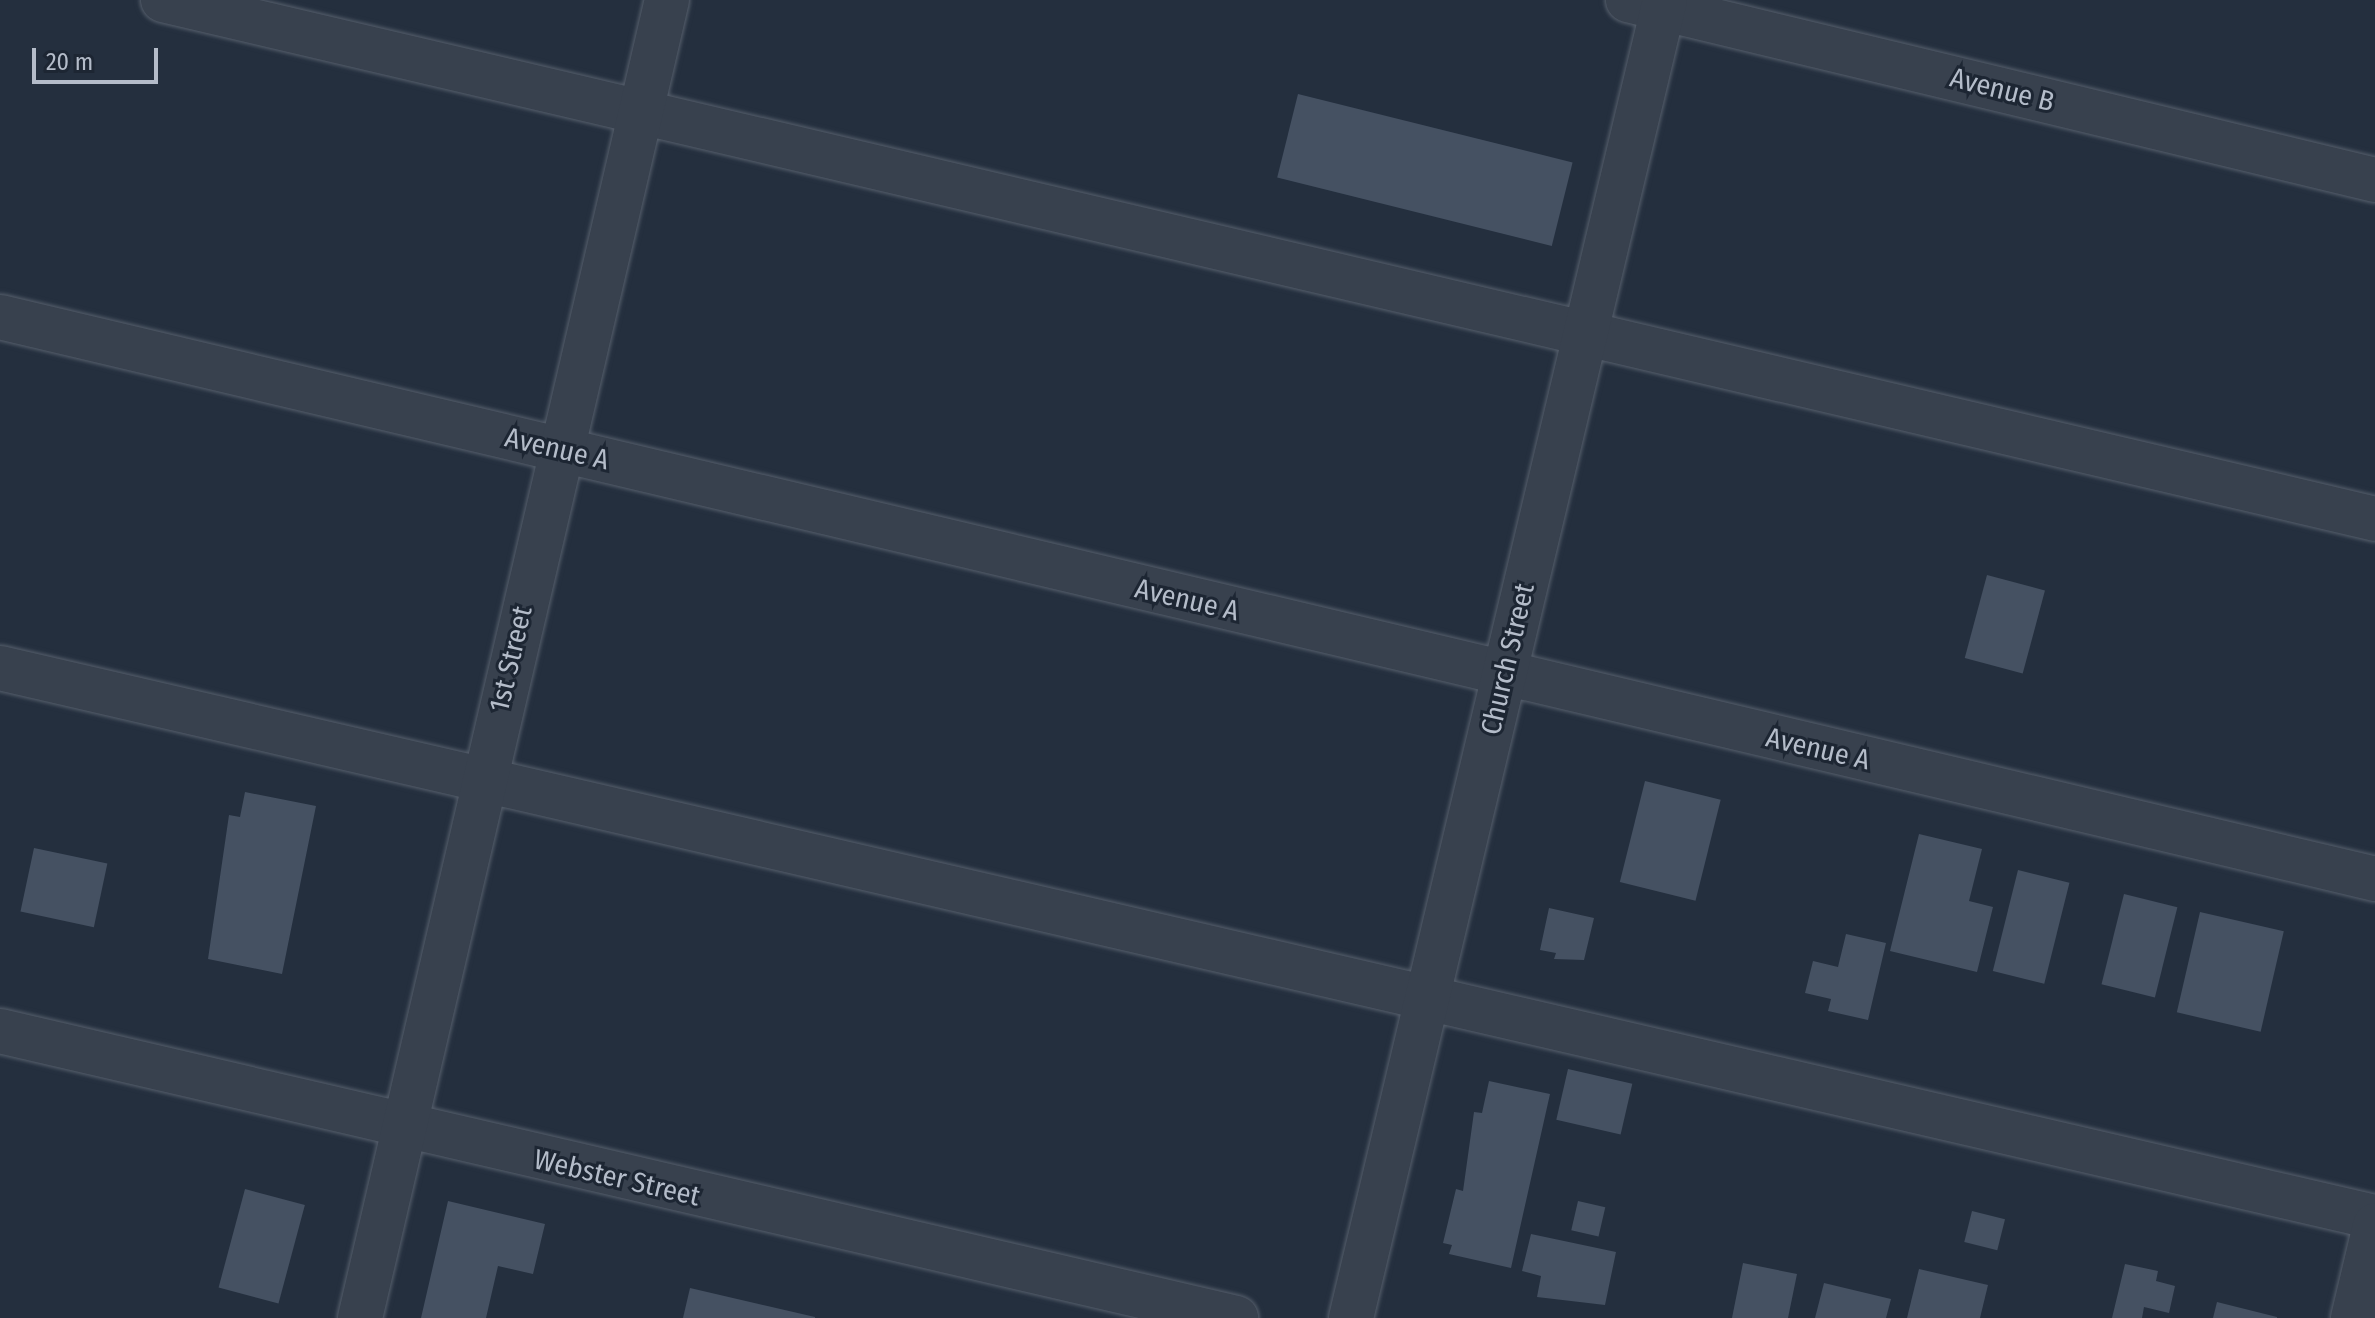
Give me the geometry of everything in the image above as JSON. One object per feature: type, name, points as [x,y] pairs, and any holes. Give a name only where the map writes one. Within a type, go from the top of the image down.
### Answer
[{"type":"street","points":[[163,0],[2375,519]]},
{"type":"street","name":"1st Street","points":[[360,1318],[667,0]]},
{"type":"street","name":"Avenue B","points":[[1652,3],[2375,180]]},
{"type":"street","name":"Church Street","points":[[1351,1318],[1586,334],[1652,3]]},
{"type":"street","name":"Avenue A","points":[[0,317],[1504,677],[2375,879]]},
{"type":"street","points":[[0,668],[2375,1217]]},
{"type":"street","name":"Webster Street","points":[[0,1031],[402,1129],[1236,1318]]},
{"type":"street","points":[[2353,1318],[2375,1226]]},
{"type":"building","points":[[1298,94],[1573,162],[1552,246],[1277,177]]},
{"type":"building","points":[[1987,575],[2045,591],[2023,674],[1965,658]]},
{"type":"building","points":[[1645,781],[1721,800],[1696,901],[1620,882]]},
{"type":"building","points":[[245,792],[316,806],[282,974],[208,959],[229,815],[240,817]]},
{"type":"building","points":[[1919,834],[1982,849],[1969,901],[1993,907],[1977,972],[1890,951]]},
{"type":"building","points":[[34,848],[107,864],[94,927],[20,912]]},
{"type":"building","points":[[2018,870],[2069,883],[2044,984],[1993,971]]},
{"type":"building","points":[[2124,894],[2177,907],[2155,998],[2102,984]]},
{"type":"building","points":[[1549,908],[1594,918],[1584,960],[1554,959],[1556,953],[1540,950]]},
{"type":"building","points":[[2200,912],[2284,931],[2261,1032],[2177,1012]]},
{"type":"building","points":[[1846,934],[1886,943],[1868,1020],[1828,1011],[1831,999],[1805,993],[1813,961],[1838,967]]},
{"type":"building","points":[[1568,1069],[1632,1084],[1621,1135],[1556,1120]]},
{"type":"building","points":[[1489,1081],[1550,1094],[1511,1268],[1449,1254],[1452,1245],[1443,1243],[1456,1189],[1463,1191],[1474,1112],[1482,1113]]},
{"type":"building","points":[[245,1189],[305,1205],[278,1304],[219,1288]]},
{"type":"building","points":[[448,1201],[545,1224],[533,1274],[498,1266],[486,1318],[421,1318]]},
{"type":"building","points":[[1578,1201],[1605,1207],[1599,1237],[1571,1230]]},
{"type":"building","points":[[1972,1211],[2005,1219],[1997,1250],[1964,1242]]},
{"type":"building","points":[[1531,1234],[1616,1252],[1605,1305],[1537,1297],[1541,1276],[1522,1271]]},
{"type":"building","points":[[1743,1263],[1797,1274],[1788,1318],[1732,1318]]},
{"type":"building","points":[[2125,1264],[2158,1271],[2156,1281],[2175,1286],[2169,1313],[2144,1307],[2142,1318],[2112,1318]]},
{"type":"building","points":[[1919,1269],[1988,1285],[1980,1318],[1907,1318]]},
{"type":"building","points":[[1824,1283],[1891,1299],[1886,1318],[1815,1318]]},
{"type":"building","points":[[690,1288],[815,1317],[815,1318],[683,1318]]},
{"type":"building","points":[[2217,1302],[2277,1317],[2277,1318],[2213,1318]]}]
